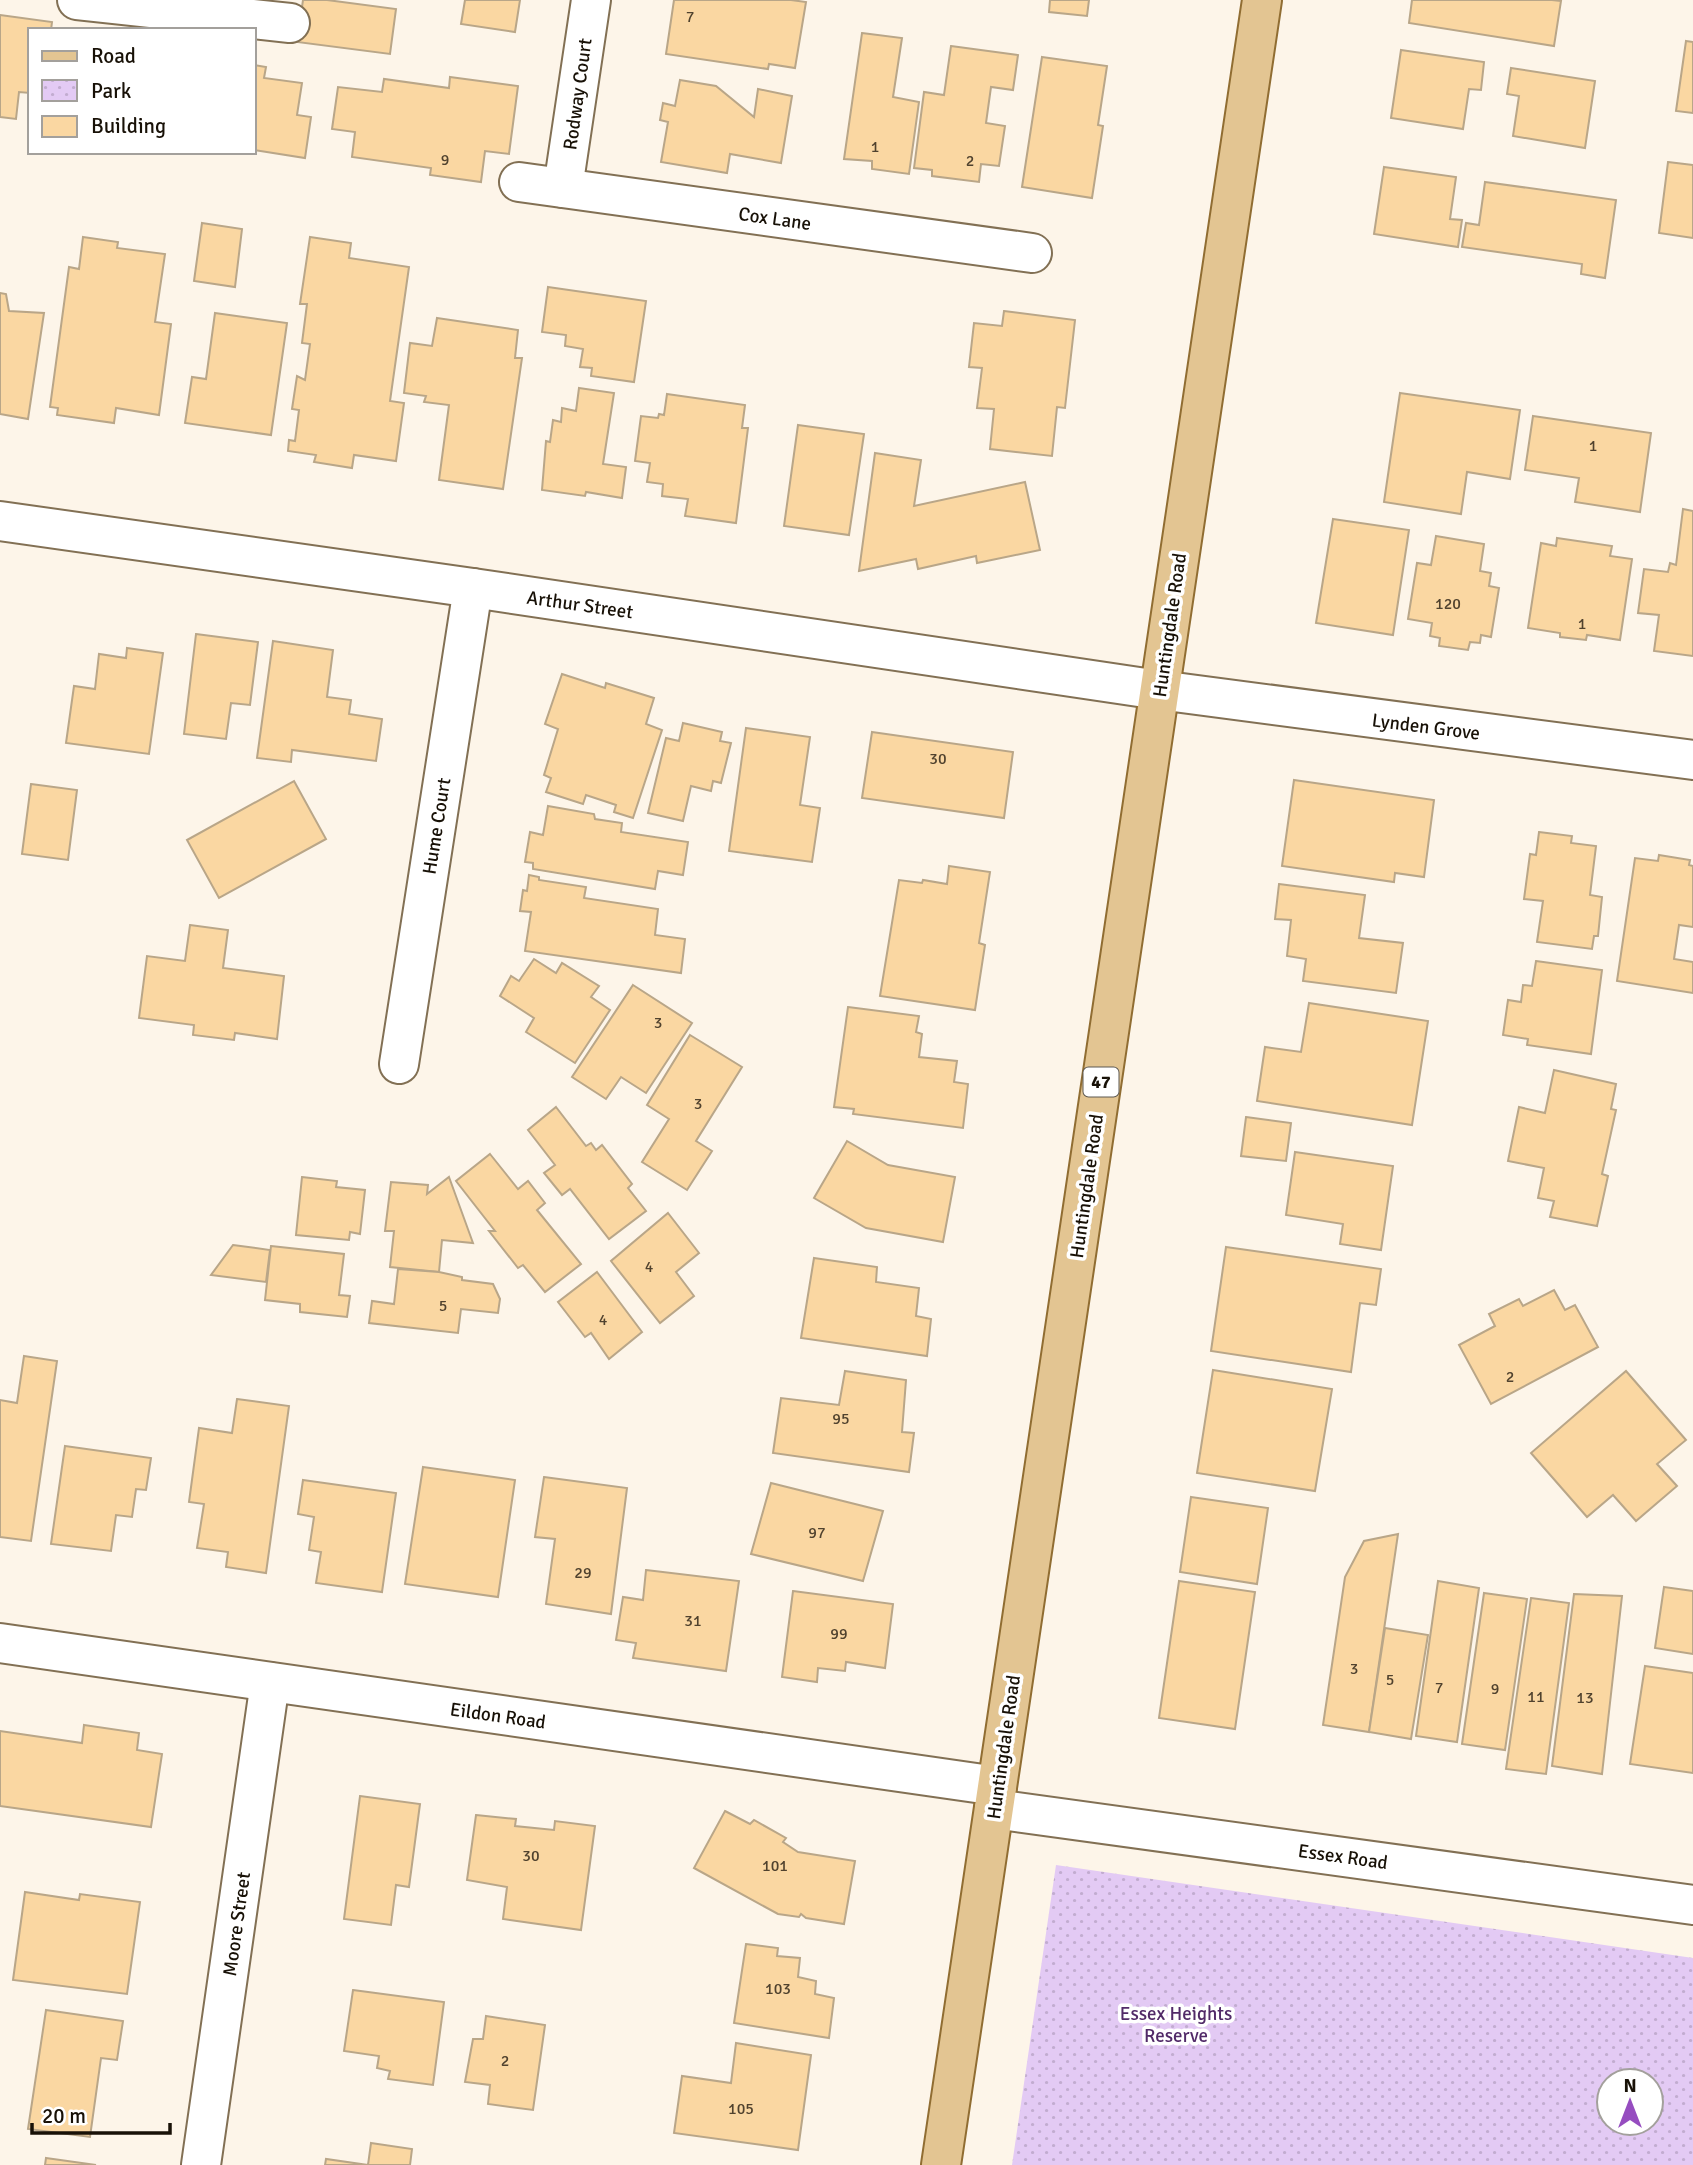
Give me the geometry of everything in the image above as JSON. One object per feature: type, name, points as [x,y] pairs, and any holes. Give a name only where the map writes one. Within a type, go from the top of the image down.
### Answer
[{"type":"main road","name":"Huntingdale Road","points":[[941,2165],[1262,0]]},
{"type":"street","points":[[76,0],[124,2],[290,23]]},
{"type":"street","name":"Rodway Court","points":[[563,188],[591,0]]},
{"type":"street","name":"Cox Lane","points":[[519,182],[1032,254]]},
{"type":"street","name":"Arthur Street","points":[[0,521],[473,588],[1159,691]]},
{"type":"street","name":"Hume Court","points":[[399,1064],[473,588]]},
{"type":"street","name":"Lynden Grove","points":[[1159,691],[1693,760]]},
{"type":"street","name":"Eildon Road","points":[[0,1643],[270,1682],[995,1798]]},
{"type":"street","name":"Moore Street","points":[[201,2165],[270,1682]]},
{"type":"street","name":"Essex Road","points":[[995,1798],[1693,1905]]},
{"type":"green space","name":"Essex Heights Reserve","points":[[1056,1865],[1693,1958],[1693,2165],[1012,2165]]},
{"type":"building","points":[[303,0],[327,0],[396,9],[390,54],[297,42]]},
{"type":"building","points":[[465,0],[520,0],[515,32],[461,24]]},
{"type":"building","points":[[674,0],[806,2],[795,68],[769,64],[768,69],[666,54]]},
{"type":"building","points":[[1050,0],[1089,0],[1087,16],[1049,12]]},
{"type":"building","points":[[1412,0],[1561,1],[1554,46],[1409,23]]},
{"type":"building","points":[[0,15],[52,22],[51,28],[28,28],[28,93],[19,92],[16,119],[0,117]]},
{"type":"building","points":[[862,33],[902,38],[893,97],[919,102],[909,174],[872,169],[872,161],[844,159]]},
{"type":"building","points":[[1686,41],[1693,42],[1693,113],[1676,111]]},
{"type":"building","points":[[951,46],[1018,55],[1013,90],[991,87],[986,123],[1005,126],[999,166],[981,164],[979,182],[932,176],[932,170],[914,168],[924,92],[944,95]]},
{"type":"building","points":[[1401,50],[1484,62],[1481,90],[1469,89],[1463,129],[1391,118]]},
{"type":"building","points":[[1042,57],[1107,66],[1098,125],[1103,126],[1092,198],[1022,187]]},
{"type":"building","points":[[256,65],[266,67],[264,78],[302,83],[297,115],[311,117],[305,158],[256,150]]},
{"type":"building","points":[[1511,68],[1595,81],[1585,148],[1513,136],[1519,96],[1507,94]]},
{"type":"building","points":[[450,77],[518,86],[509,154],[485,151],[481,182],[430,175],[431,168],[352,157],[355,132],[332,129],[338,87],[382,92],[384,79],[449,88]]},
{"type":"building","points":[[680,80],[716,86],[754,117],[758,89],[792,96],[781,163],[730,154],[727,173],[661,162],[668,122],[660,120],[663,103],[675,106]]},
{"type":"building","points":[[1668,162],[1693,165],[1693,238],[1659,233]]},
{"type":"building","points":[[1384,167],[1456,177],[1450,219],[1462,220],[1458,247],[1374,234]]},
{"type":"building","points":[[1485,182],[1616,200],[1605,278],[1581,274],[1582,264],[1462,247],[1466,223],[1479,225]]},
{"type":"building","points":[[202,223],[242,229],[235,287],[194,281]]},
{"type":"building","points":[[83,237],[118,242],[117,248],[165,254],[155,322],[171,324],[159,415],[116,408],[114,423],[57,415],[58,408],[50,407],[69,267],[79,269]]},
{"type":"building","points":[[310,237],[351,243],[349,258],[409,267],[390,401],[404,403],[396,461],[354,455],[352,468],[314,462],[316,455],[288,451],[289,440],[295,441],[299,410],[292,409],[297,376],[305,380],[310,344],[302,343],[307,304],[300,304]]},
{"type":"building","points":[[548,287],[646,301],[634,382],[591,376],[592,368],[580,367],[583,349],[565,346],[566,335],[542,332]]},
{"type":"building","points":[[0,293],[6,294],[9,311],[44,313],[28,419],[0,414]]},
{"type":"building","points":[[1004,311],[1075,320],[1065,408],[1057,407],[1052,456],[990,449],[994,409],[977,408],[982,368],[969,367],[974,323],[1002,326]]},
{"type":"building","points":[[215,313],[287,323],[271,435],[185,423],[192,377],[206,379]]},
{"type":"building","points":[[437,318],[518,330],[515,358],[522,358],[503,489],[439,480],[449,405],[424,402],[426,396],[404,393],[410,343],[432,346]]},
{"type":"building","points":[[579,388],[614,393],[603,464],[626,467],[622,498],[586,492],[585,496],[542,490],[546,441],[550,442],[553,420],[561,422],[562,408],[576,411]]},
{"type":"building","points":[[1400,393],[1520,410],[1510,479],[1467,472],[1461,514],[1384,502]]},
{"type":"building","points":[[667,394],[745,405],[742,428],[748,428],[736,523],[685,516],[688,499],[662,496],[663,484],[647,482],[650,463],[635,461],[641,416],[658,418],[659,414],[664,415]]},
{"type":"building","points":[[1533,416],[1651,433],[1640,512],[1575,502],[1579,478],[1525,470]]},
{"type":"building","points":[[798,425],[864,434],[849,535],[784,526]]},
{"type":"building","points":[[875,453],[921,460],[914,506],[1025,482],[1040,550],[977,563],[976,556],[918,569],[916,559],[859,571]]},
{"type":"building","points":[[1683,509],[1693,511],[1693,656],[1654,651],[1659,615],[1638,613],[1644,569],[1668,572],[1670,563],[1676,565]]},
{"type":"building","points":[[1333,519],[1409,530],[1393,635],[1316,623]]},
{"type":"building","points":[[1436,536],[1484,544],[1480,571],[1491,573],[1489,586],[1499,588],[1491,637],[1481,635],[1480,643],[1470,642],[1468,650],[1439,646],[1440,638],[1430,636],[1432,623],[1408,619],[1417,563],[1431,565]]},
{"type":"building","points":[[1557,538],[1612,546],[1610,556],[1632,559],[1620,640],[1587,635],[1586,640],[1560,637],[1560,633],[1528,628],[1541,543],[1556,546]]},
{"type":"building","points":[[196,634],[258,642],[250,705],[231,703],[226,739],[184,734]]},
{"type":"building","points":[[273,641],[333,650],[327,697],[351,700],[349,714],[382,719],[376,761],[292,750],[291,762],[257,758]]},
{"type":"building","points":[[127,648],[163,653],[149,754],[66,743],[74,686],[95,689],[99,654],[126,658]]},
{"type":"building","points":[[562,674],[605,688],[606,683],[654,698],[646,724],[662,730],[633,818],[614,812],[616,805],[586,795],[583,804],[546,792],[551,778],[544,775],[558,729],[545,724]]},
{"type":"building","points":[[683,723],[722,732],[720,741],[731,743],[721,783],[713,781],[711,791],[691,786],[683,821],[648,813],[666,738],[679,741]]},
{"type":"building","points":[[746,728],[810,737],[800,805],[820,808],[812,862],[729,851]]},
{"type":"building","points":[[872,732],[1013,752],[1004,818],[862,798]]},
{"type":"building","points":[[1294,780],[1434,800],[1424,877],[1395,873],[1394,882],[1282,866]]},
{"type":"building","points":[[294,781],[326,839],[219,898],[187,840]]},
{"type":"building","points":[[31,784],[77,790],[68,860],[22,854]]},
{"type":"building","points":[[548,806],[594,814],[595,819],[622,823],[621,832],[688,842],[683,875],[658,871],[655,889],[533,869],[533,863],[525,862],[530,832],[543,835]]},
{"type":"building","points":[[1539,832],[1572,836],[1571,843],[1596,846],[1590,895],[1602,897],[1598,936],[1594,936],[1592,949],[1537,942],[1543,901],[1524,899],[1530,854],[1536,855]]},
{"type":"building","points":[[1659,855],[1690,860],[1689,865],[1693,866],[1693,927],[1679,925],[1674,959],[1693,962],[1693,993],[1617,981],[1635,858],[1658,861]]},
{"type":"building","points":[[949,866],[990,872],[979,943],[985,945],[975,1010],[880,996],[899,880],[947,884]]},
{"type":"building","points":[[529,875],[539,877],[539,880],[586,887],[584,898],[658,909],[655,935],[685,939],[681,973],[525,951],[531,912],[520,911],[523,890],[527,891]]},
{"type":"building","points":[[1279,884],[1365,895],[1359,938],[1403,943],[1396,993],[1303,981],[1306,959],[1287,956],[1291,920],[1275,919]]},
{"type":"building","points":[[190,925],[228,930],[223,968],[284,976],[277,1039],[235,1033],[234,1040],[193,1035],[194,1025],[139,1018],[147,956],[185,961]]},
{"type":"building","points":[[534,959],[556,973],[562,963],[599,986],[591,997],[610,1010],[575,1063],[526,1032],[534,1018],[500,996],[511,976],[519,981]]},
{"type":"building","points":[[1536,961],[1602,970],[1591,1054],[1527,1045],[1528,1039],[1503,1035],[1508,1000],[1521,1002],[1523,985],[1532,986]]},
{"type":"building","points":[[633,985],[692,1023],[646,1093],[621,1077],[606,1099],[572,1077]]},
{"type":"building","points":[[1309,1003],[1428,1021],[1412,1125],[1257,1101],[1265,1047],[1301,1052]]},
{"type":"building","points":[[848,1007],[919,1016],[916,1032],[922,1034],[919,1057],[957,1061],[954,1082],[968,1084],[963,1128],[853,1114],[854,1109],[834,1107]]},
{"type":"building","points":[[690,1035],[742,1067],[696,1141],[712,1151],[687,1190],[642,1162],[669,1119],[647,1105]]},
{"type":"building","points":[[1554,1070],[1616,1084],[1611,1109],[1616,1110],[1602,1174],[1608,1176],[1597,1226],[1550,1217],[1554,1201],[1538,1198],[1544,1168],[1508,1161],[1519,1107],[1545,1113]]},
{"type":"building","points":[[556,1107],[586,1146],[591,1143],[596,1150],[602,1145],[632,1184],[628,1188],[646,1211],[609,1239],[570,1189],[562,1195],[544,1173],[555,1165],[528,1130]]},
{"type":"building","points":[[1246,1117],[1291,1123],[1286,1161],[1241,1156]]},
{"type":"building","points":[[847,1141],[888,1165],[955,1177],[943,1242],[866,1228],[814,1198]]},
{"type":"building","points":[[1295,1152],[1393,1166],[1381,1250],[1340,1244],[1343,1224],[1286,1215]]},
{"type":"building","points":[[490,1154],[518,1189],[528,1181],[545,1203],[537,1210],[581,1264],[545,1292],[523,1265],[518,1268],[489,1231],[495,1231],[456,1181]]},
{"type":"building","points":[[302,1177],[337,1181],[336,1187],[365,1190],[360,1234],[350,1232],[349,1240],[296,1235]]},
{"type":"building","points":[[449,1177],[473,1243],[442,1240],[439,1272],[390,1267],[394,1231],[385,1231],[391,1182],[428,1185],[427,1194]]},
{"type":"building","points":[[668,1213],[699,1253],[676,1272],[694,1296],[660,1323],[611,1261]]},
{"type":"building","points":[[233,1245],[270,1250],[266,1282],[211,1275]]},
{"type":"building","points":[[271,1246],[344,1254],[339,1295],[350,1296],[347,1317],[300,1312],[300,1304],[265,1300]]},
{"type":"building","points":[[1226,1247],[1381,1269],[1376,1305],[1360,1303],[1351,1372],[1211,1351]]},
{"type":"building","points":[[814,1258],[877,1267],[876,1282],[919,1288],[916,1316],[931,1319],[927,1356],[801,1338]]},
{"type":"building","points":[[398,1269],[439,1272],[462,1277],[462,1280],[493,1284],[500,1299],[498,1313],[461,1309],[458,1333],[369,1323],[372,1301],[394,1304]]},
{"type":"building","points":[[597,1272],[642,1332],[609,1359],[591,1333],[585,1337],[558,1302]]},
{"type":"building","points":[[1554,1290],[1565,1310],[1575,1305],[1598,1347],[1491,1404],[1459,1345],[1495,1326],[1489,1314],[1519,1299],[1523,1306]]},
{"type":"building","points":[[24,1356],[57,1361],[31,1541],[0,1537],[0,1400],[17,1403]]},
{"type":"building","points":[[1213,1370],[1332,1389],[1315,1491],[1197,1473]]},
{"type":"building","points":[[845,1371],[906,1380],[902,1432],[914,1433],[909,1472],[773,1453],[781,1398],[839,1405]]},
{"type":"building","points":[[1626,1371],[1686,1440],[1657,1464],[1677,1486],[1636,1521],[1613,1495],[1587,1517],[1531,1453]]},
{"type":"building","points":[[237,1399],[289,1406],[266,1573],[226,1567],[228,1552],[197,1548],[204,1504],[189,1502],[199,1428],[232,1433]]},
{"type":"building","points":[[65,1446],[151,1458],[146,1490],[136,1489],[132,1517],[116,1515],[111,1551],[51,1544]]},
{"type":"building","points":[[423,1467],[515,1480],[498,1597],[405,1584]]},
{"type":"building","points":[[544,1477],[627,1488],[611,1614],[546,1604],[555,1539],[535,1537]]},
{"type":"building","points":[[303,1480],[396,1493],[382,1592],[316,1583],[321,1552],[309,1550],[314,1517],[298,1514]]},
{"type":"building","points":[[771,1483],[883,1511],[863,1581],[751,1554]]},
{"type":"building","points":[[1191,1497],[1268,1508],[1257,1584],[1180,1572]]},
{"type":"building","points":[[1398,1534],[1369,1732],[1323,1725],[1345,1577],[1364,1541]]},
{"type":"building","points":[[646,1570],[739,1581],[726,1671],[633,1658],[636,1643],[616,1640],[623,1597],[643,1600]]},
{"type":"building","points":[[1179,1581],[1255,1592],[1235,1729],[1159,1718]]},
{"type":"building","points":[[1438,1581],[1479,1588],[1457,1742],[1416,1736]]},
{"type":"building","points":[[1664,1587],[1693,1591],[1693,1654],[1655,1648]]},
{"type":"building","points":[[793,1591],[893,1604],[885,1668],[846,1662],[845,1671],[818,1668],[817,1682],[782,1677]]},
{"type":"building","points":[[1484,1593],[1527,1599],[1505,1750],[1462,1744]]},
{"type":"building","points":[[1574,1594],[1622,1596],[1602,1774],[1552,1766]]},
{"type":"building","points":[[1531,1598],[1569,1603],[1546,1774],[1506,1769]]},
{"type":"building","points":[[1385,1628],[1428,1635],[1411,1739],[1369,1732]]},
{"type":"building","points":[[1645,1666],[1693,1673],[1693,1773],[1630,1764]]},
{"type":"building","points":[[84,1725],[139,1733],[137,1750],[162,1754],[151,1827],[0,1806],[0,1731],[82,1743]]},
{"type":"building","points":[[360,1796],[420,1804],[409,1887],[396,1885],[391,1925],[344,1919]]},
{"type":"building","points":[[725,1811],[750,1824],[754,1820],[786,1838],[783,1842],[798,1852],[855,1861],[844,1924],[806,1918],[801,1914],[799,1917],[778,1914],[694,1868]]},
{"type":"building","points":[[476,1815],[516,1819],[515,1826],[554,1830],[555,1821],[595,1826],[581,1930],[503,1919],[507,1887],[467,1880]]},
{"type":"building","points":[[25,1892],[79,1900],[80,1894],[140,1902],[127,1994],[13,1980]]},
{"type":"building","points":[[746,1944],[778,1948],[777,1956],[800,1958],[798,1977],[816,1981],[815,1994],[834,1998],[829,2038],[734,2023]]},
{"type":"building","points":[[353,1990],[444,2002],[433,2085],[388,2079],[390,2071],[377,2068],[379,2056],[344,2051]]},
{"type":"building","points":[[46,2010],[123,2021],[117,2060],[101,2058],[90,2137],[28,2129]]},
{"type":"building","points":[[486,2016],[545,2025],[533,2110],[488,2104],[490,2085],[465,2082],[473,2039],[483,2039]]},
{"type":"building","points":[[736,2043],[811,2055],[798,2150],[674,2133],[682,2076],[731,2083]]},
{"type":"building","points":[[371,2143],[412,2149],[410,2165],[368,2165]]},
{"type":"building","points":[[46,2158],[96,2165],[45,2165]]},
{"type":"building","points":[[326,2159],[368,2165],[325,2165]]}]
